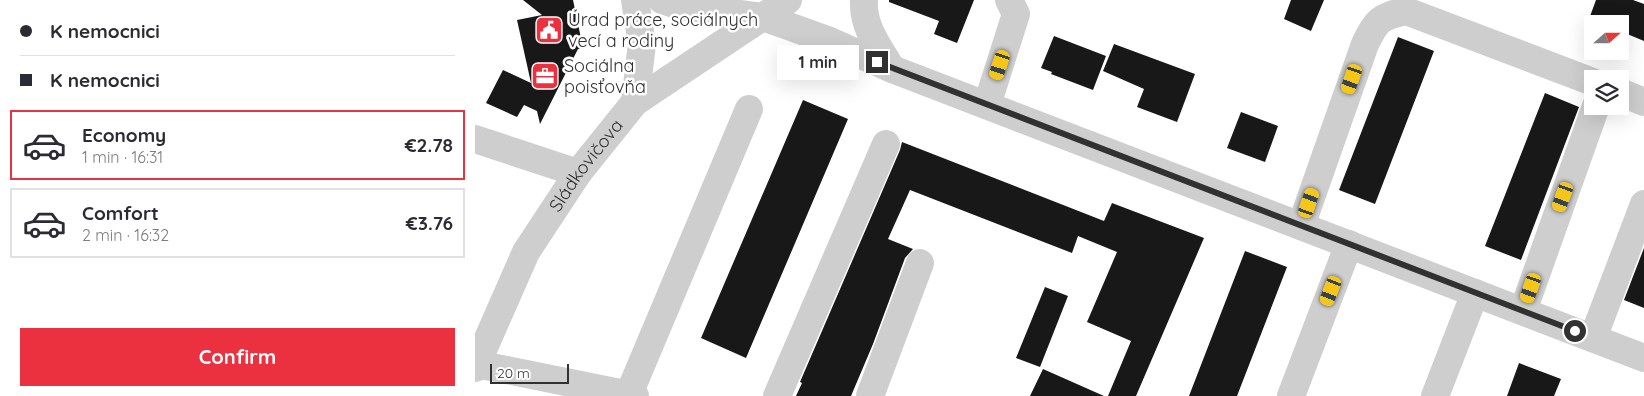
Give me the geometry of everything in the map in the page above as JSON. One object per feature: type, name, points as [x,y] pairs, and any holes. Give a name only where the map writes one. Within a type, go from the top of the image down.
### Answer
[{"type":"street","points":[[635,0],[642,44],[635,102]]},
{"type":"street","points":[[662,0],[681,6],[763,17],[830,41],[893,69],[1644,358]]},
{"type":"street","name":"Sládkovičova","points":[[476,366],[526,252],[578,173],[635,102],[788,0]]},
{"type":"street","points":[[864,0],[864,7],[873,39],[893,69]]},
{"type":"street","points":[[987,105],[1016,14],[1009,0]]},
{"type":"street","points":[[1301,226],[1365,44],[1376,23],[1391,14],[1406,11],[1584,79]]},
{"type":"street","points":[[1629,96],[1644,102]]},
{"type":"street","points":[[476,366],[632,395],[749,109]]},
{"type":"street","points":[[1523,311],[1593,115]]},
{"type":"street","points":[[475,139],[578,173]]},
{"type":"street","points":[[777,396],[886,144]]},
{"type":"street","points":[[1593,338],[1644,204]]},
{"type":"street","points":[[1291,396],[1349,244]]},
{"type":"street","points":[[870,396],[920,263]]},
{"type":"street","points":[[1435,396],[1475,293]]},
{"type":"building","points":[[523,0],[573,0],[583,48],[578,49],[540,124],[537,111],[524,105],[517,117],[486,103],[503,70],[531,83],[517,20],[542,15]]},
{"type":"building","points":[[889,0],[974,0],[957,43],[934,34],[939,21],[889,2]]},
{"type":"building","points":[[1291,0],[1324,0],[1311,31],[1284,19]]},
{"type":"building","points":[[1596,0],[1633,0],[1644,4],[1644,41],[1629,35],[1629,15],[1590,15]]},
{"type":"building","points":[[1054,36],[1106,56],[1093,90],[1051,74],[1052,72],[1041,68]]},
{"type":"building","points":[[1398,37],[1434,51],[1375,204],[1339,190]]},
{"type":"building","points":[[1114,44],[1195,74],[1177,122],[1137,107],[1144,89],[1103,71]]},
{"type":"building","points":[[1545,93],[1579,107],[1521,260],[1485,246]]},
{"type":"building","points":[[803,100],[848,119],[746,358],[701,338]]},
{"type":"building","points":[[1241,112],[1278,126],[1265,162],[1227,148]]},
{"type":"building","points":[[902,142],[1104,221],[1112,203],[1204,238],[1136,396],[1108,396],[1131,341],[1087,322],[1117,252],[1078,236],[1072,253],[910,190],[888,239],[913,249],[905,258],[873,344],[851,396],[796,396],[802,383],[800,382]]},
{"type":"building","points":[[1644,248],[1644,308],[1624,300]]},
{"type":"building","points":[[1245,251],[1287,267],[1237,396],[1189,396]]},
{"type":"building","points":[[1045,287],[1068,296],[1040,367],[1016,358]]},
{"type":"building","points":[[1519,363],[1561,379],[1554,396],[1507,396]]},
{"type":"building","points":[[1043,369],[1104,396],[1030,396]]},
{"type":"place","name":"Úrad práce, sociálnych vecí a rodiny","points":[[549,30]]},
{"type":"place","name":"Sociálna poisťovňa","points":[[545,76]]},
{"type":"route","points":[[877,62],[1575,331]]}]
